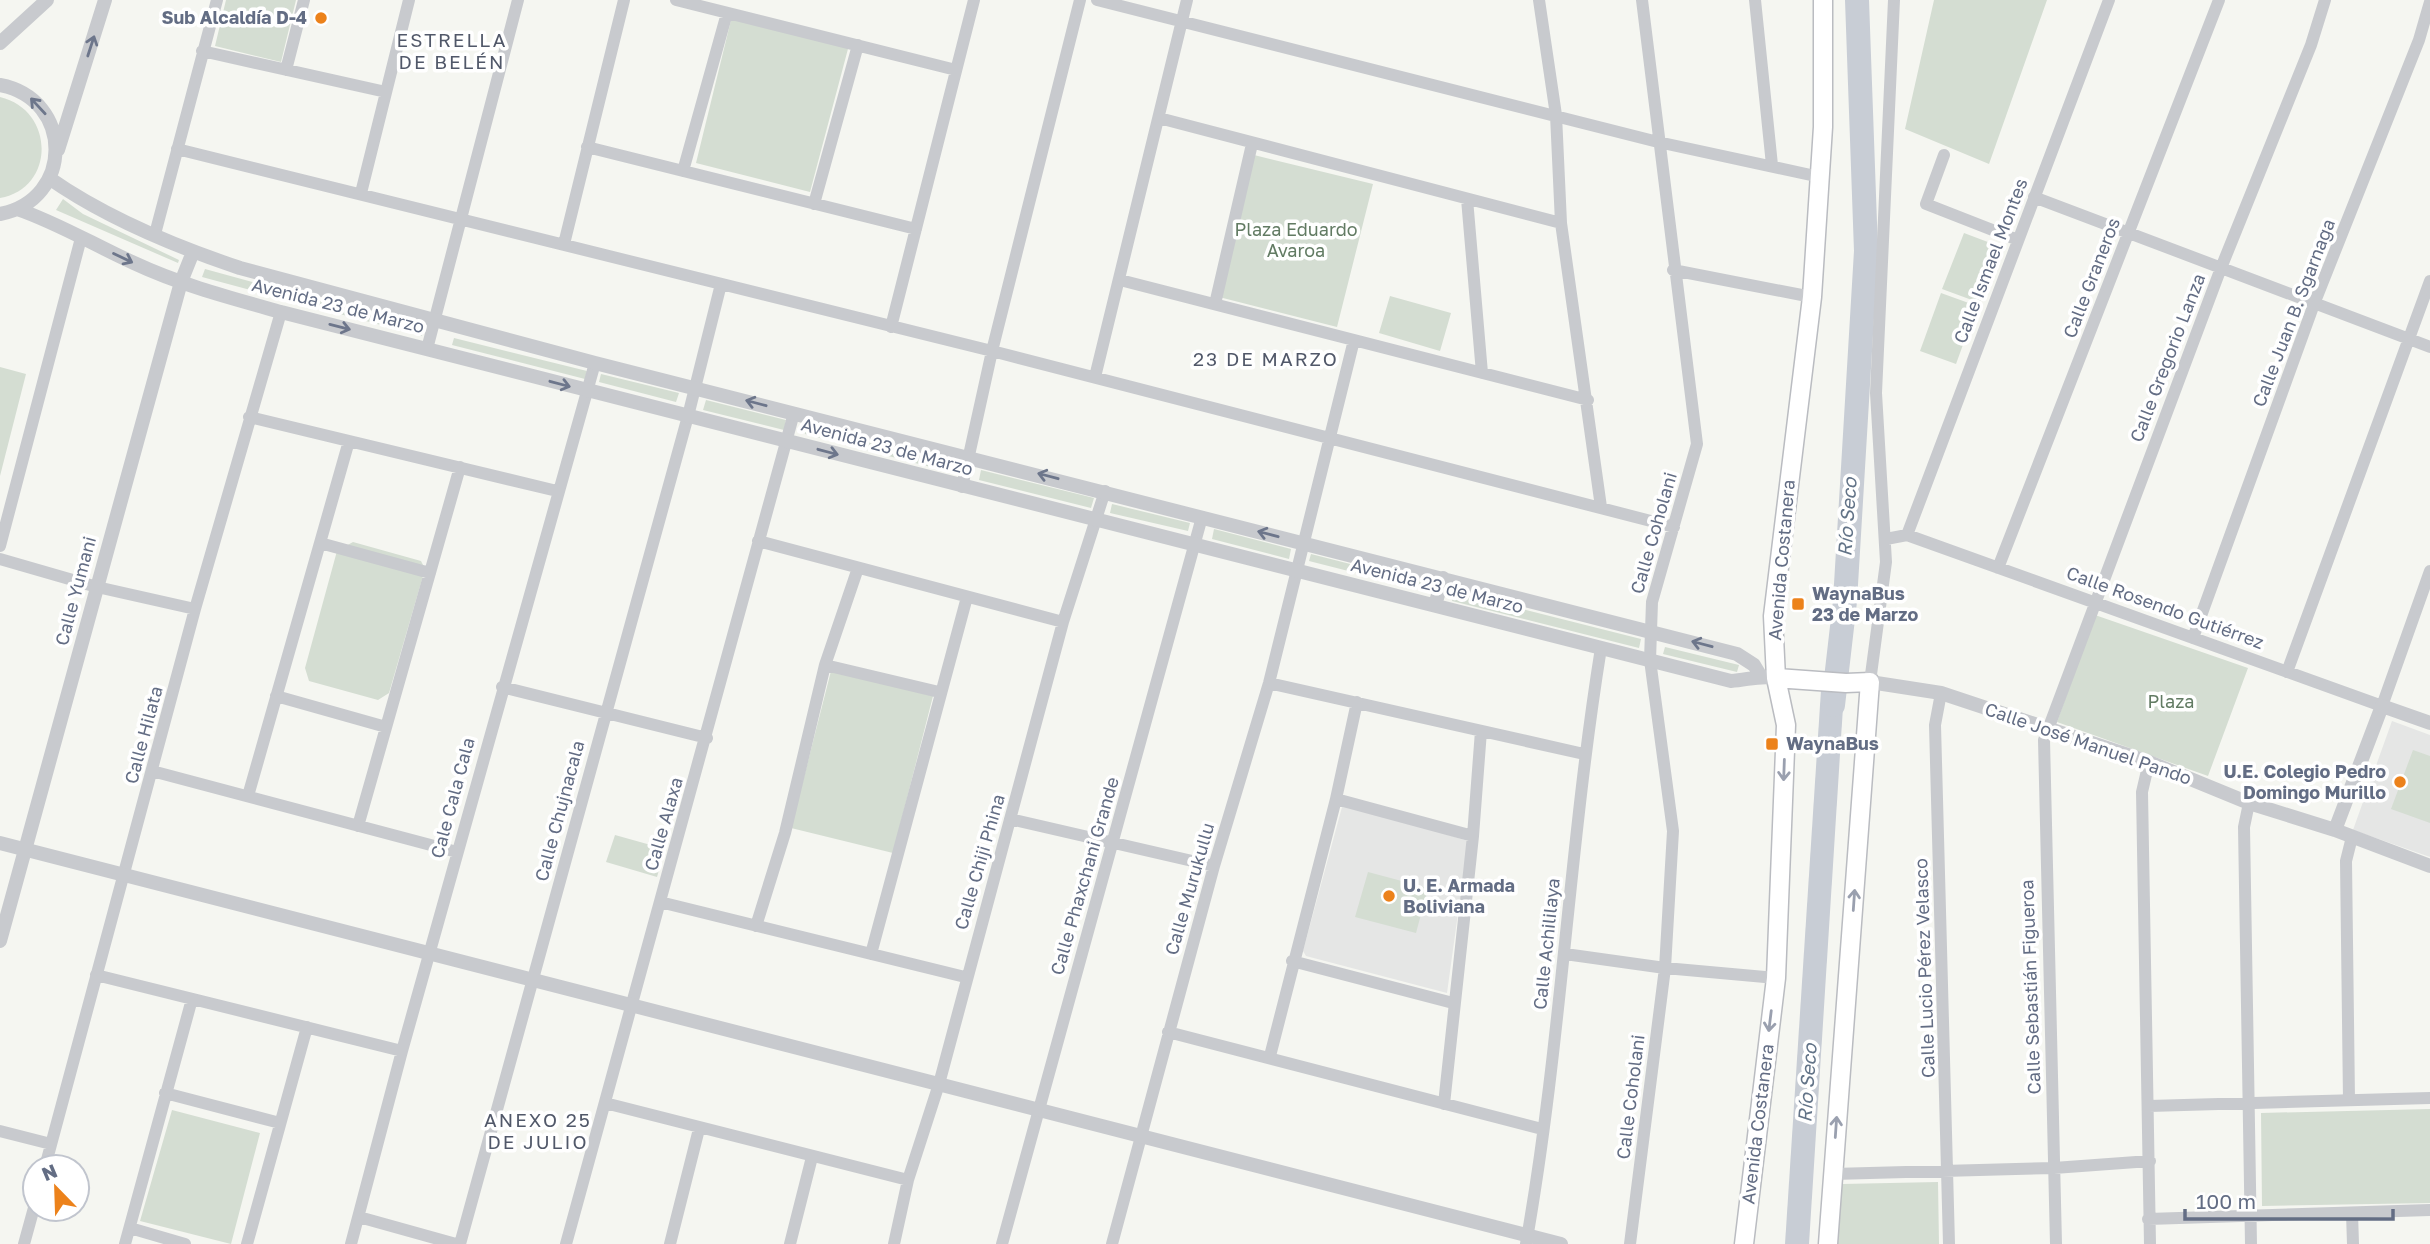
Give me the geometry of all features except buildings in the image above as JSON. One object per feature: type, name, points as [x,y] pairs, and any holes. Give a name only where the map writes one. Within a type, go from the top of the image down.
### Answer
[{"type":"main road","name":"Avenida Costanera","points":[[1744,1244],[1776,978],[1786,725],[1768,676],[1775,587],[1812,297],[1820,177],[1824,0]]},
{"type":"main road","name":"Calle José Manuel Pando","points":[[1768,676],[1846,683],[1870,682]]},
{"type":"main road","points":[[1828,1244],[1870,682]]},
{"type":"street","points":[[2,37],[47,0]]},
{"type":"street","points":[[0,214],[17,209],[36,197],[49,178],[105,0]]},
{"type":"street","points":[[155,234],[216,0]]},
{"type":"street","points":[[286,70],[304,0]]},
{"type":"street","points":[[361,193],[409,0]]},
{"type":"street","points":[[427,349],[518,0]]},
{"type":"street","points":[[564,244],[624,0]]},
{"type":"street","points":[[676,0],[956,70]]},
{"type":"street","points":[[891,327],[974,0]]},
{"type":"street","points":[[962,488],[967,455],[992,351],[1080,0]]},
{"type":"street","points":[[1097,0],[1658,142],[1820,177]]},
{"type":"street","points":[[1095,377],[1187,0]]},
{"type":"street","points":[[1538,0],[1556,115],[1561,223],[1601,507]]},
{"type":"street","name":"Calle Coholani","points":[[1630,1244],[1665,968],[1673,831],[1650,660],[1654,588],[1697,443],[1673,270],[1642,0]]},
{"type":"street","points":[[1755,0],[1772,165]]},
{"type":"street","points":[[1870,682],[1886,539],[1881,502],[1876,393],[1894,0]]},
{"type":"street","name":"Calle Ismael Montes","points":[[1907,535],[2109,0]]},
{"type":"street","name":"Calle Graneros","points":[[1998,568],[2219,0]]},
{"type":"street","name":"Calle Gregorio Lanza","points":[[2048,730],[2221,268],[2311,45],[2325,0]]},
{"type":"street","name":"Calle Juan B. Sgarnaga","points":[[2193,638],[2314,304],[2419,40],[2430,2]]},
{"type":"street","points":[[683,171],[727,13]]},
{"type":"street","points":[[814,204],[858,45]]},
{"type":"street","points":[[202,51],[386,92]]},
{"type":"street","points":[[0,85],[23,93],[44,111],[55,137],[55,158]]},
{"type":"street","points":[[1159,118],[1252,145],[1561,223]]},
{"type":"street","points":[[1215,304],[1252,145]]},
{"type":"street","points":[[587,147],[916,229]]},
{"type":"street","points":[[177,149],[1095,377],[1329,440],[1674,527]]},
{"type":"street","points":[[1944,155],[1926,204],[2018,240]]},
{"type":"street","name":"Avenida 23 de Marzo","points":[[49,178],[97,208],[193,252],[595,363],[967,455],[1737,653],[1768,676]]},
{"type":"street","points":[[2034,197],[2430,347]]},
{"type":"street","points":[[1467,199],[1482,373]]},
{"type":"street","name":"Avenida 23 de Marzo","points":[[17,209],[48,219],[81,238],[181,282],[281,312],[962,488],[1196,544],[1731,681],[1768,676]]},
{"type":"street","points":[[0,546],[81,238]]},
{"type":"street","name":"Calle Yumani","points":[[0,941],[181,282],[193,252]]},
{"type":"street","points":[[1673,270],[1812,297]]},
{"type":"street","points":[[1120,280],[1588,400]]},
{"type":"street","points":[[2287,672],[2430,281]]},
{"type":"street","name":"Calle Chujnacala","points":[[458,1244],[696,388],[721,284]]},
{"type":"street","name":"Calle Hilata","points":[[49,1153],[195,609],[281,312]]},
{"type":"street","name":"Calle Murukullu","points":[[1115,1243],[1168,1032],[1269,683],[1354,340]]},
{"type":"street","name":"Cale Cala Cala","points":[[351,1244],[401,1051],[595,363]]},
{"type":"street","name":"Calle Alaxa","points":[[566,1244],[794,414]]},
{"type":"street","points":[[249,417],[557,491]]},
{"type":"street","points":[[248,796],[349,441]]},
{"type":"street","points":[[358,826],[460,467]]},
{"type":"street","name":"Calle Chiji Phina","points":[[894,1244],[908,1180],[939,1084],[965,977],[1063,622],[1105,491]]},
{"type":"street","name":"Calle Phaxchani Grande","points":[[1002,1244],[1202,517]]},
{"type":"street","points":[[1886,539],[1907,535]]},
{"type":"street","name":"Calle Rosendo Gutiérrez","points":[[1907,535],[2430,723]]},
{"type":"street","points":[[758,541],[1063,622]]},
{"type":"street","points":[[320,543],[430,573]]},
{"type":"street","points":[[0,559],[97,587],[195,609]]},
{"type":"street","points":[[756,926],[785,833],[825,664],[858,568]]},
{"type":"street","points":[[2335,830],[2430,571]]},
{"type":"street","points":[[1435,605],[1443,578]]},
{"type":"street","points":[[871,954],[939,692],[967,597]]},
{"type":"street","name":"Calle Achililaya","points":[[1527,1240],[1565,954],[1584,754],[1601,648]]},
{"type":"street","points":[[825,664],[939,692]]},
{"type":"street","name":"Calle José Manuel Pando","points":[[1870,682],[1941,693],[2150,762],[2249,803],[2335,830],[2430,866]]},
{"type":"street","points":[[1269,683],[1584,754]]},
{"type":"street","points":[[502,687],[707,738]]},
{"type":"street","name":"Calle Lucio Pérez Velasco","points":[[1941,693],[1935,725],[1949,1244]]},
{"type":"street","points":[[276,696],[386,727]]},
{"type":"street","points":[[1270,1056],[1292,961],[1336,799],[1357,702]]},
{"type":"street","name":"Calle Sebastián Figueroa","points":[[2048,730],[2042,751],[2056,1244]]},
{"type":"street","points":[[1444,1104],[1473,836],[1481,731]]},
{"type":"street","points":[[2150,762],[2141,792],[2150,1244]]},
{"type":"street","points":[[152,771],[457,852]]},
{"type":"street","points":[[1336,799],[1473,836]]},
{"type":"street","points":[[2249,803],[2245,827],[2251,1244]]},
{"type":"street","points":[[1010,819],[1214,866]]},
{"type":"street","points":[[2349,1100],[2346,861],[2352,837]]},
{"type":"street","points":[[0,843],[939,1084],[1527,1240],[1561,1244]]},
{"type":"street","points":[[660,902],[965,977]]},
{"type":"street","points":[[1565,954],[1665,968],[1776,978]]},
{"type":"street","points":[[1292,961],[1453,1003]]},
{"type":"street","points":[[96,975],[401,1051]]},
{"type":"street","points":[[125,1244],[192,999]]},
{"type":"street","points":[[247,1244],[307,1027]]},
{"type":"street","points":[[1168,1032],[1270,1056],[1542,1129]]},
{"type":"street","points":[[165,1093],[280,1123]]},
{"type":"street","points":[[2149,1106],[2430,1098]]},
{"type":"street","points":[[605,1103],[908,1180]]},
{"type":"street","points":[[670,1244],[699,1129]]},
{"type":"street","points":[[0,1131],[51,1144]]},
{"type":"street","points":[[790,1244],[812,1157]]},
{"type":"street","points":[[1833,1174],[2054,1168],[2150,1161]]},
{"type":"street","points":[[2148,1219],[2430,1210]]},
{"type":"street","points":[[2352,1213],[2353,1244]]},
{"type":"street","points":[[359,1217],[458,1244]]},
{"type":"street","points":[[24,1244],[30,1223]]},
{"type":"street","points":[[130,1228],[185,1244]]},
{"type":"shaded area","name":"U.E. Colegio Pedro Domingo Murillo","points":[[2392,721],[2430,735],[2430,857],[2353,830]]},
{"type":"shaded area","name":"U. E. Armada Boliviana","points":[[1347,804],[1468,841],[1447,993],[1306,956],[1303,951],[1342,807]]},
{"type":"green space","points":[[226,0],[296,0],[281,62],[215,46]]},
{"type":"green space","points":[[1934,0],[2047,0],[1989,164],[1905,129]]},
{"type":"green space","points":[[732,16],[849,45],[810,192],[696,163]]},
{"type":"green space","points":[[0,97],[18,105],[31,117],[39,132],[42,149],[39,165],[31,180],[18,191],[0,198]]},
{"type":"green space","name":"Plaza Eduardo Avaroa","points":[[1254,155],[1373,184],[1337,327],[1219,297]]},
{"type":"green space","points":[[63,199],[83,214],[179,260],[178,263],[56,210]]},
{"type":"green space","points":[[1964,233],[2001,247],[1980,303],[1942,289]]},
{"type":"green space","points":[[205,269],[423,329],[422,336],[202,277]]},
{"type":"green space","points":[[1941,293],[1977,306],[1956,364],[1920,351]]},
{"type":"green space","points":[[1390,296],[1451,313],[1440,351],[1379,333]]},
{"type":"green space","points":[[454,338],[587,371],[585,379],[452,345]]},
{"type":"green space","points":[[0,367],[26,374],[0,476]]},
{"type":"green space","points":[[601,374],[679,393],[676,402],[599,382]]},
{"type":"green space","points":[[706,400],[786,420],[784,430],[703,410]]},
{"type":"green space","points":[[807,426],[959,466],[957,474],[805,434]]},
{"type":"green space","points":[[981,470],[1094,498],[1091,508],[979,480]]},
{"type":"green space","points":[[1112,504],[1190,523],[1188,531],[1110,513]]},
{"type":"green space","points":[[1214,529],[1291,549],[1289,559],[1212,539]]},
{"type":"green space","points":[[353,542],[421,561],[425,569],[389,693],[378,700],[309,681],[305,668],[337,551]]},
{"type":"green space","points":[[1311,554],[1429,584],[1427,591],[1309,561]]},
{"type":"green space","points":[[1454,592],[1641,639],[1639,648],[1452,601]]},
{"type":"green space","name":"Plaza","points":[[2095,615],[2248,668],[2208,776],[2057,722]]},
{"type":"green space","points":[[1665,647],[1739,665],[1737,672],[1663,654]]},
{"type":"green space","points":[[831,671],[933,696],[893,853],[791,828]]},
{"type":"green space","points":[[2413,750],[2430,756],[2430,823],[2391,809]]},
{"type":"green space","points":[[615,835],[665,849],[657,877],[606,862]]},
{"type":"green space","points":[[1368,872],[1428,888],[1416,933],[1355,917]]},
{"type":"green space","points":[[2430,1109],[2430,1203],[2262,1206],[2261,1113]]},
{"type":"green space","points":[[172,1110],[260,1133],[231,1244],[140,1221]]},
{"type":"green space","points":[[1938,1182],[1939,1244],[1838,1244],[1842,1184]]},
{"type":"water","name":"Río Seco","points":[[1821,690],[1844,691],[1809,1244],[1785,1244]]},
{"type":"waterway","name":"Río Seco","points":[[1833,705],[1845,601],[1866,251],[1857,0]]},
{"type":"place","name":"Sub Alcaldía D-4","points":[[321,18]]},
{"type":"place","name":"WaynaBus 23 de Marzo","points":[[1798,604]]},
{"type":"place","name":"WaynaBus","points":[[1772,744]]},
{"type":"place","name":"U.E. Colegio Pedro Domingo Murillo","points":[[2400,782]]},
{"type":"place","name":"U. E. Armada Boliviana","points":[[1389,896]]},
{"type":"district","name":"ESTRELLA DE BELÉN","points":[[452,51]]},
{"type":"district","name":"23 DE MARZO","points":[[1266,359]]},
{"type":"district","name":"ANEXO 25 DE JULIO","points":[[538,1131]]}]
